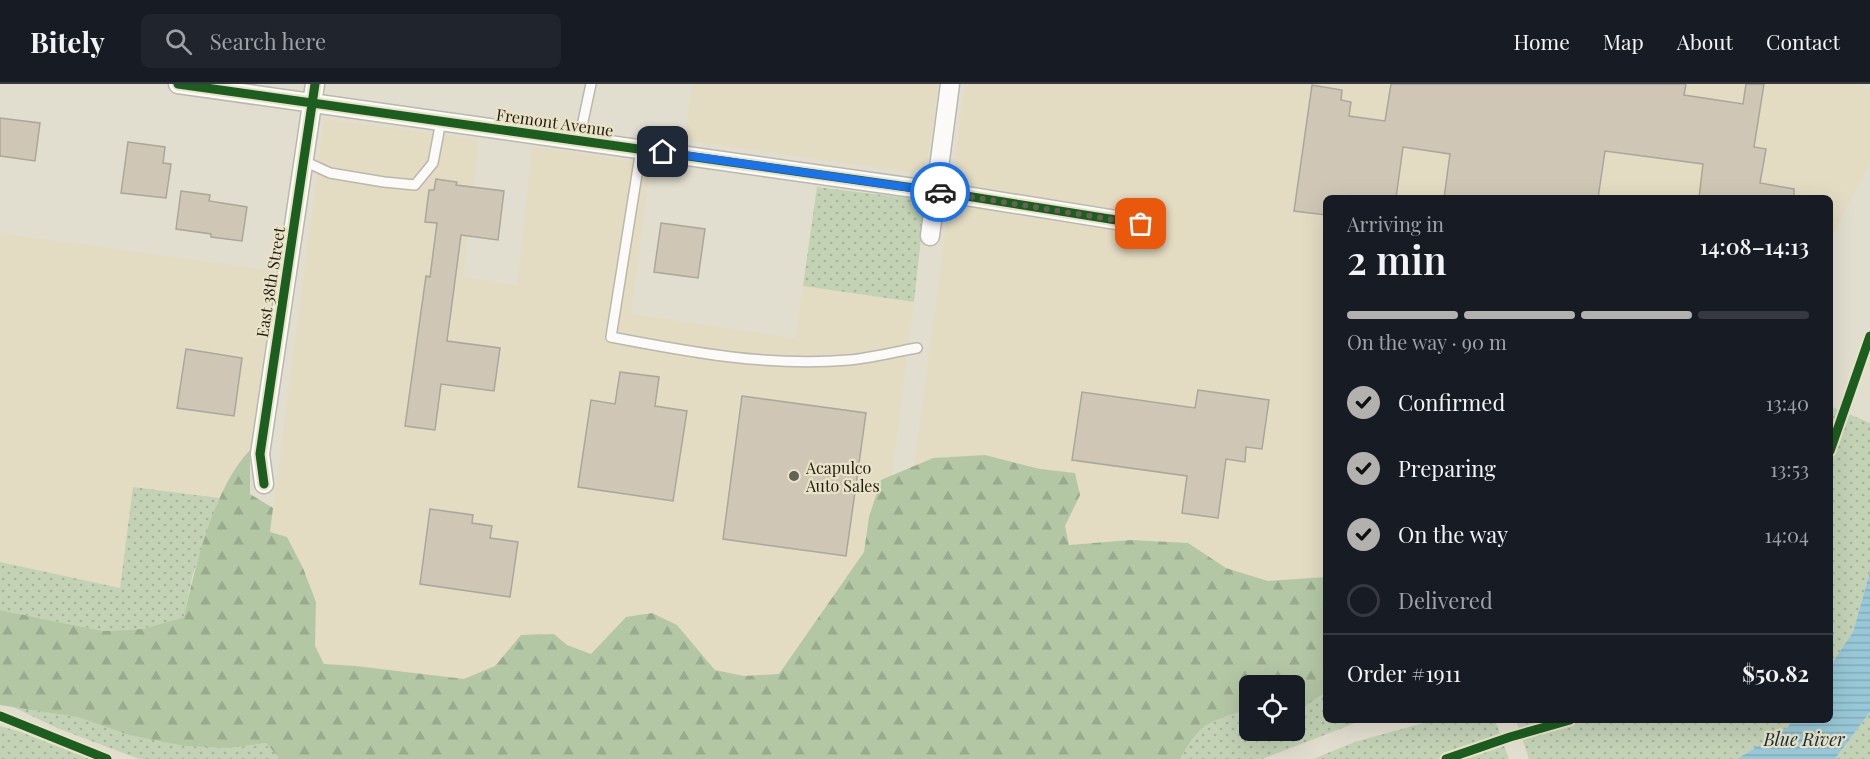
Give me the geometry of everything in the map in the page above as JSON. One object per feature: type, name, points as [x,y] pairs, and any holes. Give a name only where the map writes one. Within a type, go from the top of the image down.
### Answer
[{"type":"street","name":"Fremont Avenue","points":[[178,84],[935,191],[1141,224]]},
{"type":"street","name":"East 38th Street","points":[[264,484],[260,454],[315,84]]},
{"type":"street","points":[[930,236],[950,84]]},
{"type":"lane","points":[[579,141],[591,84]]},
{"type":"lane","points":[[304,161],[330,173],[415,185],[433,163],[441,121]]},
{"type":"lane","points":[[641,149],[611,337],[695,353],[787,362],[849,360],[917,348]]},
{"type":"shaded area","points":[[692,84],[938,84],[925,166],[913,173],[685,140]]},
{"type":"shaded area","points":[[965,84],[1862,84],[1870,92],[1870,163],[1833,235],[1833,195],[1323,195],[1323,577],[1269,581],[1226,568],[1188,543],[1131,540],[1069,545],[1065,526],[1080,495],[1075,473],[1040,469],[985,455],[934,458],[914,466]]},
{"type":"shaded area","points":[[324,119],[479,140],[463,277],[517,286],[532,146],[651,165],[631,314],[795,338],[803,286],[914,302],[892,476],[881,480],[869,517],[864,552],[779,674],[744,676],[715,670],[678,625],[626,617],[591,654],[567,645],[554,634],[521,635],[495,666],[464,679],[324,664],[315,646],[316,602],[303,568],[287,537],[270,532]]},
{"type":"shaded area","points":[[0,233],[275,271],[250,450],[238,462],[219,498],[133,487],[120,589],[0,562]]},
{"type":"green space","points":[[817,187],[916,199],[924,211],[914,302],[803,286]]},
{"type":"green space","points":[[1833,407],[1870,423],[1870,572],[1853,632],[1833,662]]},
{"type":"green space","points":[[250,450],[250,494],[273,508],[270,532],[287,537],[303,568],[316,602],[315,646],[324,664],[464,679],[495,666],[521,635],[554,634],[567,645],[591,654],[626,617],[652,613],[677,625],[715,670],[744,676],[779,674],[864,552],[869,517],[881,480],[933,458],[985,455],[1040,469],[1075,473],[1080,495],[1065,526],[1069,545],[1131,540],[1188,543],[1226,568],[1268,581],[1323,577],[1323,694],[1305,706],[1305,675],[1239,675],[1239,712],[1204,727],[1190,742],[1180,759],[280,759],[266,743],[230,748],[185,746],[129,735],[77,717],[0,705],[0,610],[103,631],[142,629],[184,617],[200,552],[226,485]]},
{"type":"green space","points":[[133,487],[219,498],[192,577],[184,617],[142,629],[103,631],[0,610],[0,562],[120,588]]},
{"type":"green space","points":[[1323,694],[1323,723],[1355,723],[1262,759],[1180,759],[1190,742],[1204,727],[1239,712],[1239,741],[1305,741],[1305,706]]},
{"type":"green space","points":[[11,706],[77,717],[129,735],[230,748],[266,743],[280,759],[139,759],[57,728]]},
{"type":"green space","points":[[1870,712],[1870,759],[1835,759]]},
{"type":"green space","points":[[1423,723],[1496,723],[1509,759],[1313,759],[1355,742]]},
{"type":"green space","points":[[1517,723],[1791,723],[1787,728],[1737,759],[1529,759]]},
{"type":"green space","points":[[0,726],[21,732],[90,759],[0,759]]},
{"type":"water","name":"Blue River","points":[[1870,572],[1870,712],[1835,759],[1737,759],[1787,728],[1791,723],[1833,723],[1833,662],[1853,632]]},
{"type":"building","points":[[1391,84],[1686,84],[1684,95],[1743,104],[1746,84],[1764,84],[1754,147],[1766,149],[1760,183],[1794,189],[1794,195],[1699,195],[1703,164],[1605,151],[1598,195],[1444,195],[1450,154],[1403,147],[1396,195],[1323,195],[1323,215],[1294,211],[1312,85],[1342,90],[1341,100],[1351,102],[1349,116],[1385,121]]},
{"type":"building","points":[[0,118],[40,123],[35,161],[0,156]]},
{"type":"building","points":[[128,142],[165,147],[163,163],[171,164],[166,198],[121,193]]},
{"type":"building","points":[[436,179],[457,182],[456,185],[504,191],[498,240],[461,235],[447,341],[500,348],[494,391],[441,384],[435,430],[405,426],[426,276],[430,277],[437,223],[425,222],[429,190],[434,190]]},
{"type":"building","points":[[181,191],[210,195],[209,201],[247,207],[242,241],[176,229]]},
{"type":"building","points":[[661,223],[705,229],[698,278],[654,272]]},
{"type":"building","points":[[186,349],[242,358],[234,416],[177,408]]},
{"type":"building","points":[[620,372],[659,377],[655,406],[687,411],[673,501],[578,487],[591,400],[615,404]]},
{"type":"building","points":[[1198,390],[1269,400],[1262,449],[1246,447],[1245,462],[1226,459],[1218,518],[1182,513],[1187,476],[1072,460],[1082,392],[1195,408]]},
{"type":"building","name":"Acapulco Auto Sales","points":[[742,396],[866,413],[846,556],[723,539]]},
{"type":"building","points":[[430,509],[473,515],[472,523],[492,526],[490,538],[518,542],[510,597],[420,584]]},
{"type":"cycle path","points":[[178,84],[935,191],[1141,224]]},
{"type":"cycle path","points":[[264,484],[260,454],[315,84]]},
{"type":"cycle path","points":[[1833,442],[1870,336]]},
{"type":"cycle path","points":[[0,716],[107,759]]},
{"type":"cycle path","points":[[1446,759],[1559,723]]},
{"type":"way so far","points":[[940,192],[1141,224]]},
{"type":"place","name":"Acapulco Auto Sales","points":[[794,476]]},
{"type":"route","points":[[663,152],[940,192]]}]
